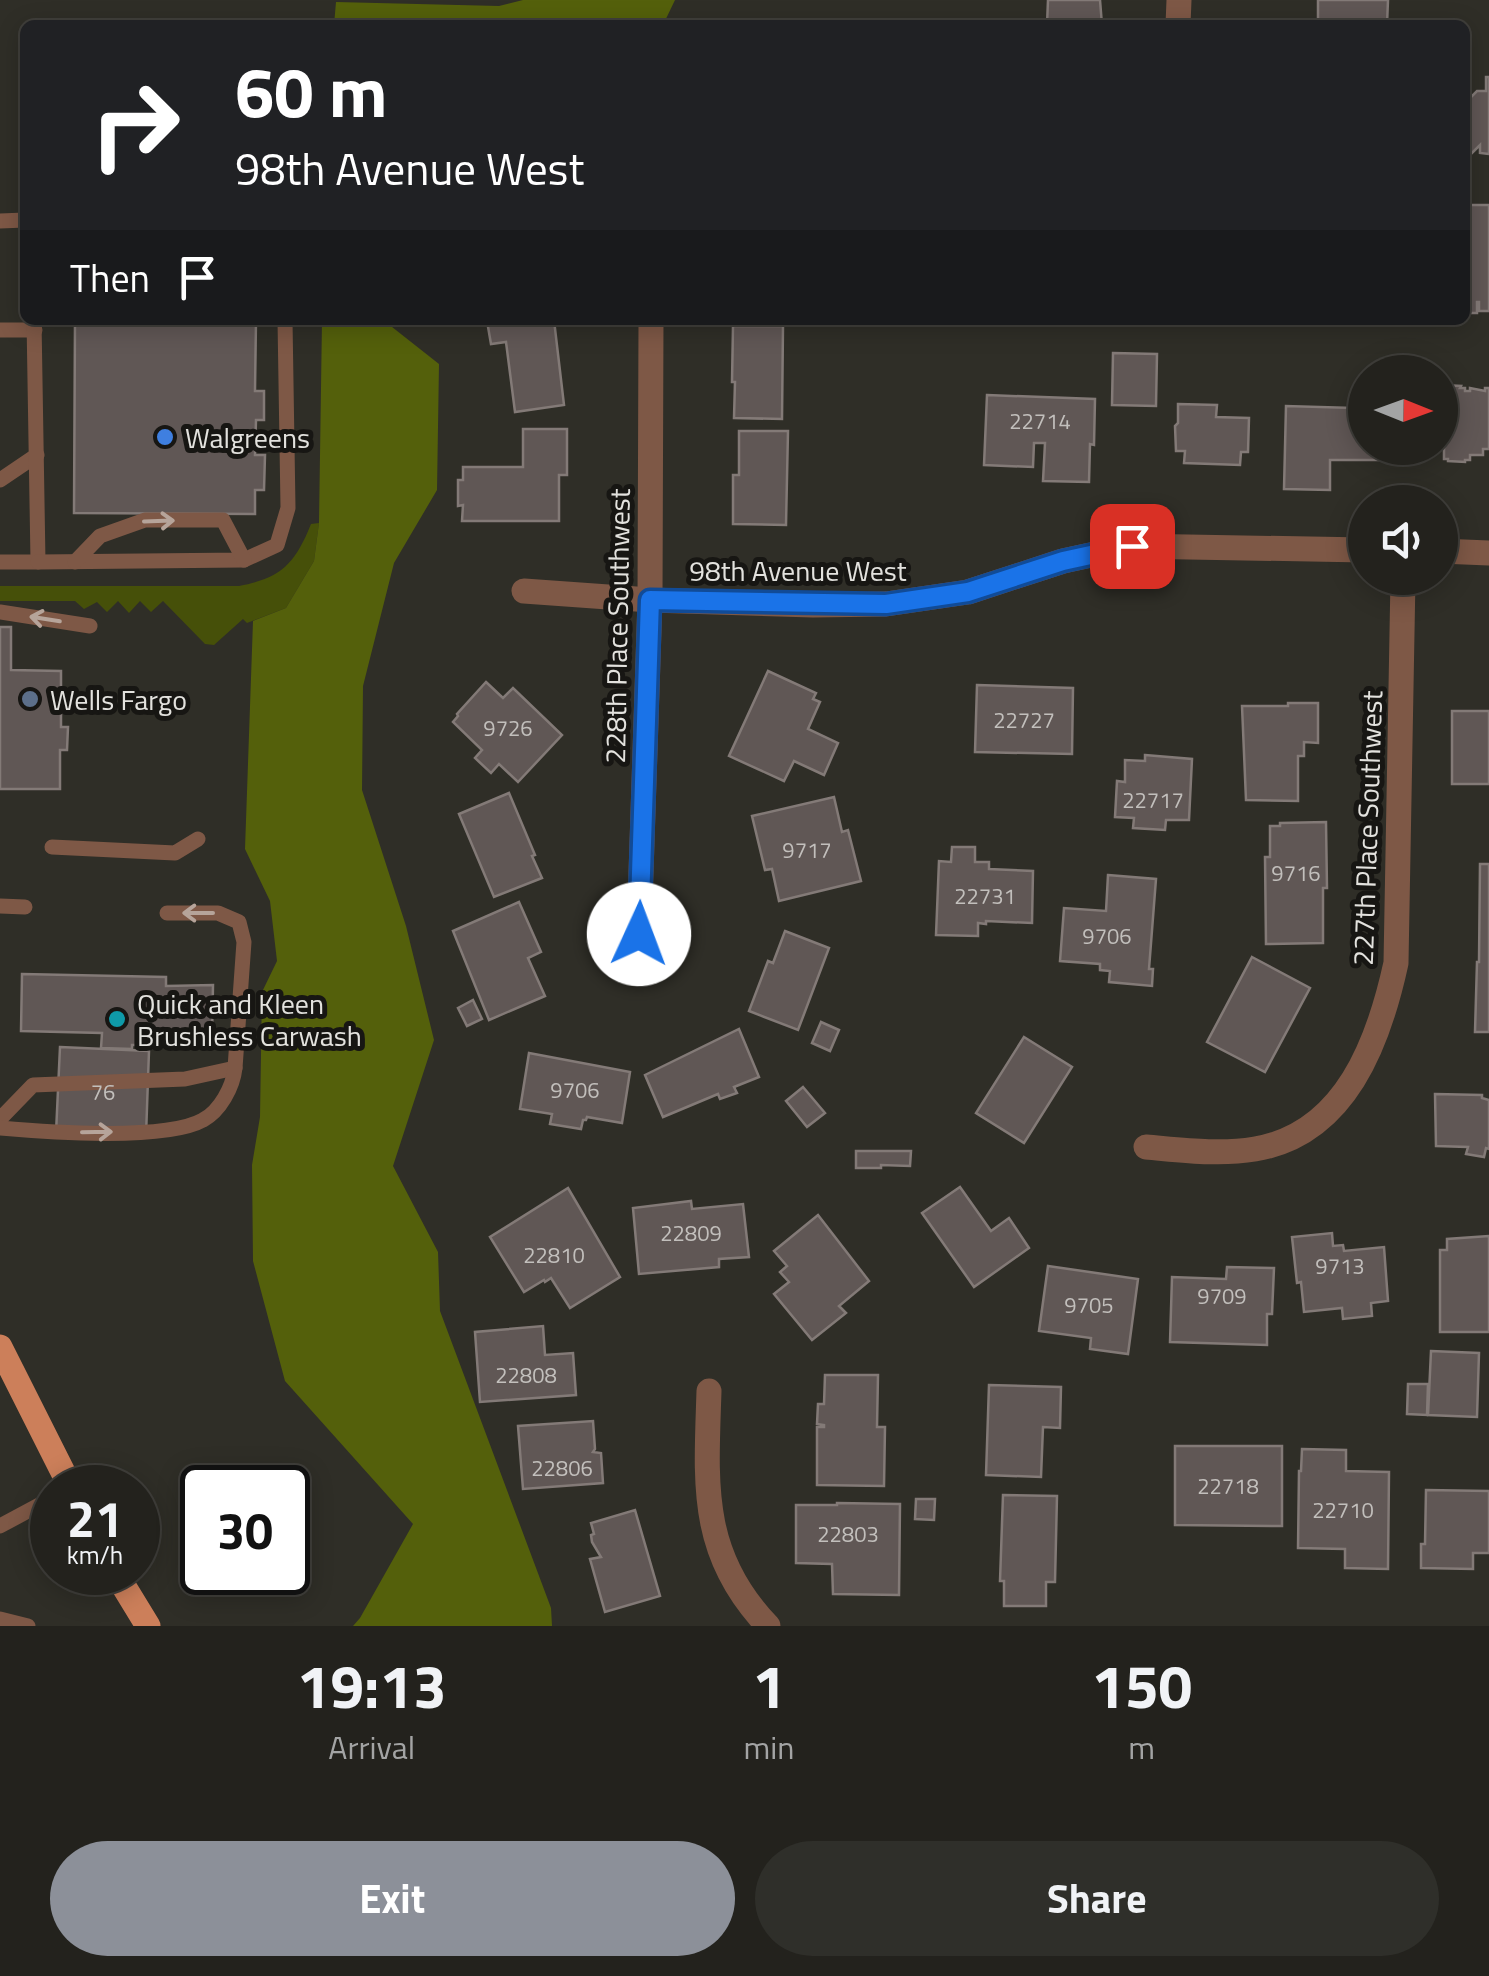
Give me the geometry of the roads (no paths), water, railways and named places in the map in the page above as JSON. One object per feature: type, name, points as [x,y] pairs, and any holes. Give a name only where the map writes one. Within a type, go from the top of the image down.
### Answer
[{"type":"main road","points":[[0,1347],[59,1465]]},
{"type":"main road","points":[[129,1595],[148,1626]]},
{"type":"street","name":"228th Place Southwest","points":[[639,934],[650,600],[651,325]]},
{"type":"street","name":"98th Avenue West","points":[[524,591],[650,600],[886,604],[968,592],[1063,561],[1132,546],[1348,550]]},
{"type":"street","points":[[1458,552],[1489,553]]},
{"type":"street","name":"227th Place Southwest","points":[[1146,1147],[1216,1152],[1257,1149],[1289,1139],[1334,1107],[1363,1064],[1388,1002],[1396,962],[1403,595]]},
{"type":"street","points":[[709,1392],[707,1485],[712,1525],[729,1572],[745,1600],[768,1626]]},
{"type":"lane","points":[[0,330],[35,325],[38,562]]},
{"type":"lane","points":[[0,562],[244,560],[277,545],[288,508],[285,325]]},
{"type":"lane","points":[[0,480],[38,455]]},
{"type":"lane","points":[[76,562],[100,536],[145,520],[223,520],[244,560]]},
{"type":"lane","points":[[0,612],[90,626]]},
{"type":"lane","points":[[52,847],[175,853],[198,839]]},
{"type":"lane","points":[[0,906],[25,907]]},
{"type":"lane","points":[[0,1128],[167,1131],[204,1120],[223,1101],[235,1068],[244,942],[239,922],[218,913],[167,912]]},
{"type":"lane","points":[[214,1008],[239,1007]]},
{"type":"lane","points":[[0,1119],[33,1084],[185,1079],[235,1068]]},
{"type":"lane","points":[[0,1526],[30,1510]]},
{"type":"lane","points":[[0,1619],[28,1626]]},
{"type":"place","name":"Walgreens","points":[[165,437]]},
{"type":"place","name":"Wells Fargo","points":[[30,699]]},
{"type":"place","name":"Quick and Kleen Brushless Carwash","points":[[117,1019]]}]
